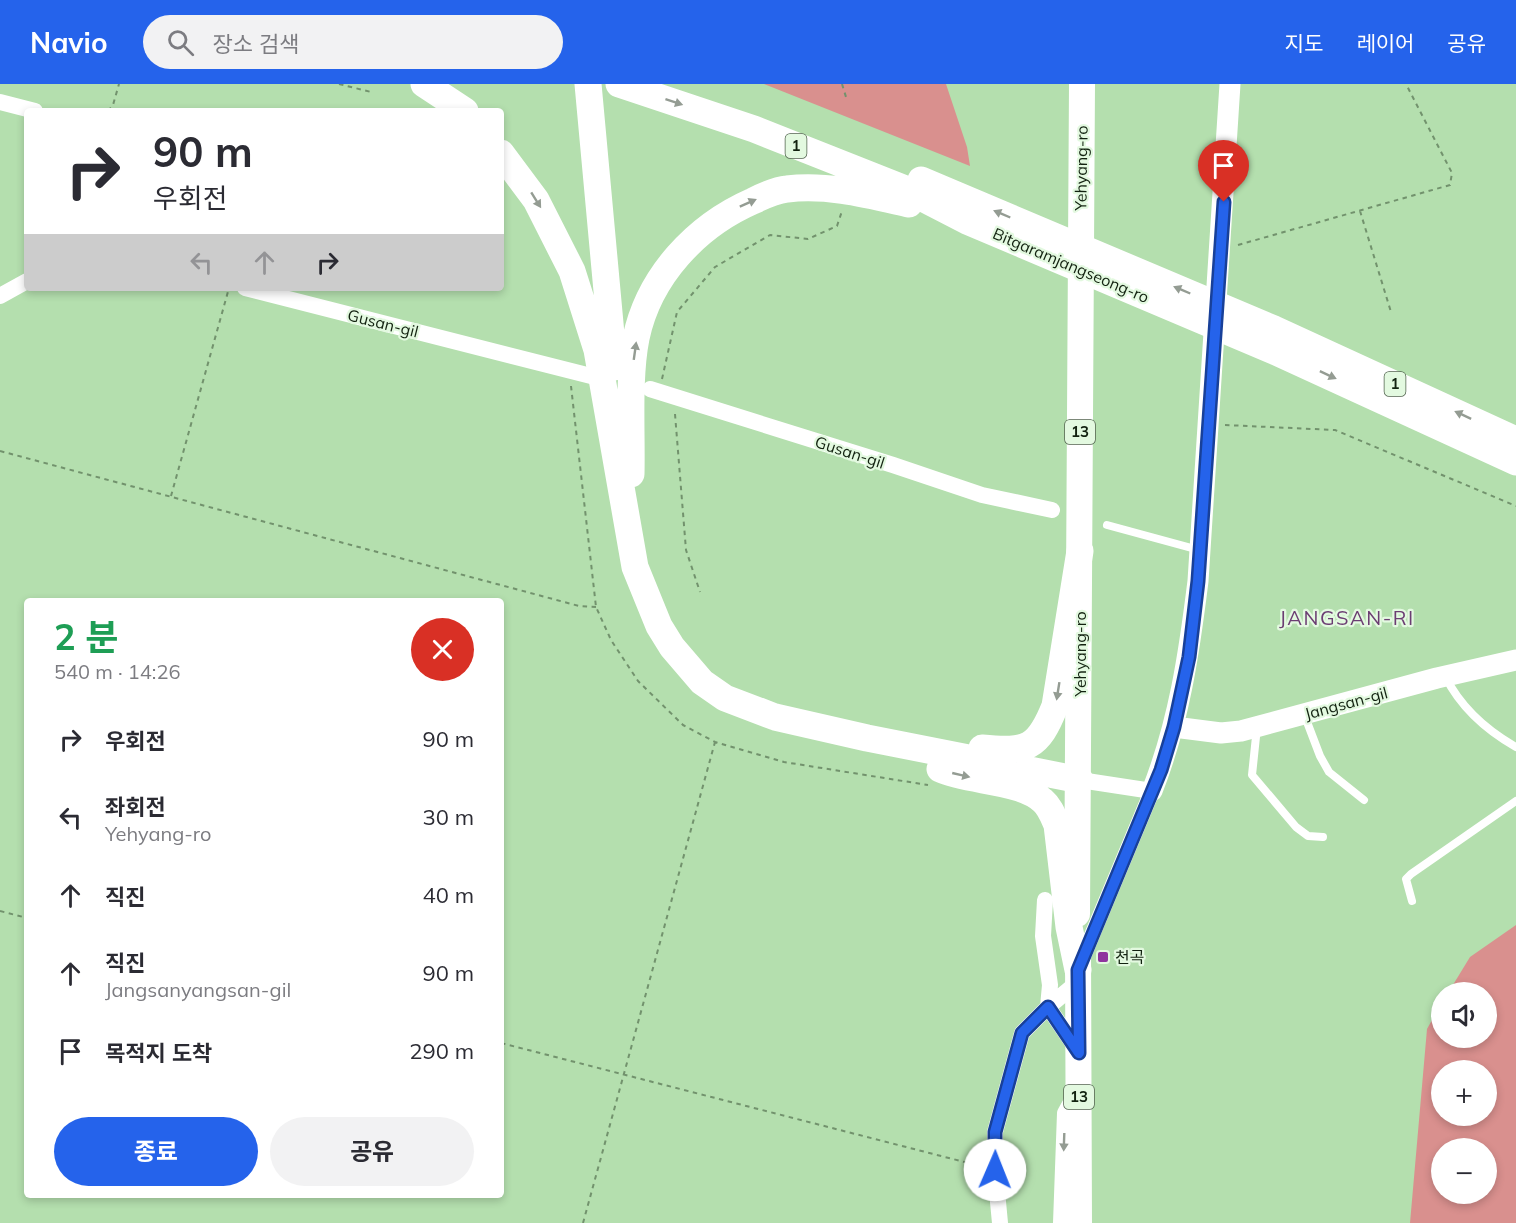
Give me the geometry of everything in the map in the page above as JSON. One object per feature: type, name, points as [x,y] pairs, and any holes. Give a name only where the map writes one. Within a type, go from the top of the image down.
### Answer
[{"type":"highway","points":[[424,84],[460,108]]},
{"type":"highway","points":[[588,84],[630,536]]},
{"type":"highway","name":"Bitgaramjangseong-ro","points":[[619,84],[754,129],[960,210],[1516,440]]},
{"type":"highway","name":"Bitgaramjangseong-ro","points":[[679,84],[788,124],[960,210]]},
{"type":"highway","points":[[504,157],[536,200],[572,271],[597,350],[635,567],[659,627],[672,647],[702,682],[725,698],[775,717],[867,738],[1080,780]]},
{"type":"highway","points":[[630,536],[633,361],[636,338],[643,312],[654,291],[670,264],[692,240],[736,208],[784,189],[810,188],[847,191],[960,210]]},
{"type":"highway","name":"Bitgaramjangseong-ro","points":[[1274,340],[1516,462]]},
{"type":"highway","points":[[867,738],[1009,751],[1027,746],[1041,737],[1055,706],[1080,551]]},
{"type":"highway","points":[[867,738],[946,772],[1025,790],[1042,799],[1051,810],[1057,825],[1069,927],[1078,976]]},
{"type":"main road","name":"Yehyang-ro","points":[[1079,1223],[1077,820],[1080,780],[1082,84]]},
{"type":"street","points":[[1000,1223],[995,1170],[995,1132],[1022,1033],[1078,976],[1152,791],[1174,727],[1189,657],[1198,581],[1230,84]]},
{"type":"street","points":[[0,102],[24,108]]},
{"type":"street","points":[[0,296],[24,283]]},
{"type":"street","name":"Gusan-gil","points":[[257,291],[591,376]]},
{"type":"street","name":"Gusan-gil","points":[[661,392],[982,495],[1052,510]]},
{"type":"street","name":"Jangsan-gil","points":[[1174,727],[1221,733],[1257,727],[1445,676],[1516,660]]},
{"type":"street","points":[[1080,780],[1152,791]]},
{"type":"street","points":[[1045,900],[1043,936],[1050,985],[1048,1007],[1079,1053]]},
{"type":"street","points":[[1061,1223],[1065,1113],[1079,1087]]},
{"type":"lane","points":[[1107,525],[1200,550]]},
{"type":"lane","points":[[1445,676],[1464,707],[1501,738],[1516,747]]},
{"type":"lane","points":[[1304,714],[1320,756],[1329,772],[1364,800]]},
{"type":"lane","points":[[1257,727],[1252,776],[1296,827],[1308,836],[1323,837]]},
{"type":"lane","points":[[1412,901],[1406,879],[1411,874],[1516,801]]},
{"type":"path","points":[[110,108],[119,84]]},
{"type":"path","points":[[339,84],[370,92]]},
{"type":"path","points":[[843,84],[846,97]]},
{"type":"path","points":[[1220,249],[1255,242],[1450,185],[1452,173],[1406,84]]},
{"type":"path","points":[[1360,211],[1391,312]]},
{"type":"path","points":[[700,592],[686,550],[661,392],[664,366],[677,312],[715,267],[770,235],[808,239],[837,226],[842,212]]},
{"type":"path","points":[[171,496],[228,291]]},
{"type":"path","points":[[571,371],[596,608],[611,640],[638,681],[683,725],[715,742],[784,762],[927,785]]},
{"type":"path","points":[[1208,424],[1335,430],[1516,506]]},
{"type":"path","points":[[0,451],[579,606],[596,608]]},
{"type":"path","points":[[583,1223],[715,742]]},
{"type":"path","points":[[0,911],[24,917]]},
{"type":"path","points":[[504,1044],[995,1170]]},
{"type":"shaded area","points":[[764,84],[946,84],[967,147],[970,166]]},
{"type":"shaded area","points":[[1516,925],[1516,1223],[1410,1223],[1427,1029],[1431,1022],[1431,1048],[1497,1048],[1497,982],[1455,982],[1470,957]]},
{"type":"place","name":"천곡","points":[[1103,957]]},
{"type":"district","name":"JANGSAN-RI","points":[[1347,618]]},
{"type":"route","points":[[995,1170],[995,1132],[1022,1033],[1048,1007],[1079,1053],[1078,970],[1161,770],[1174,727],[1189,657],[1198,581],[1224,202]]}]
